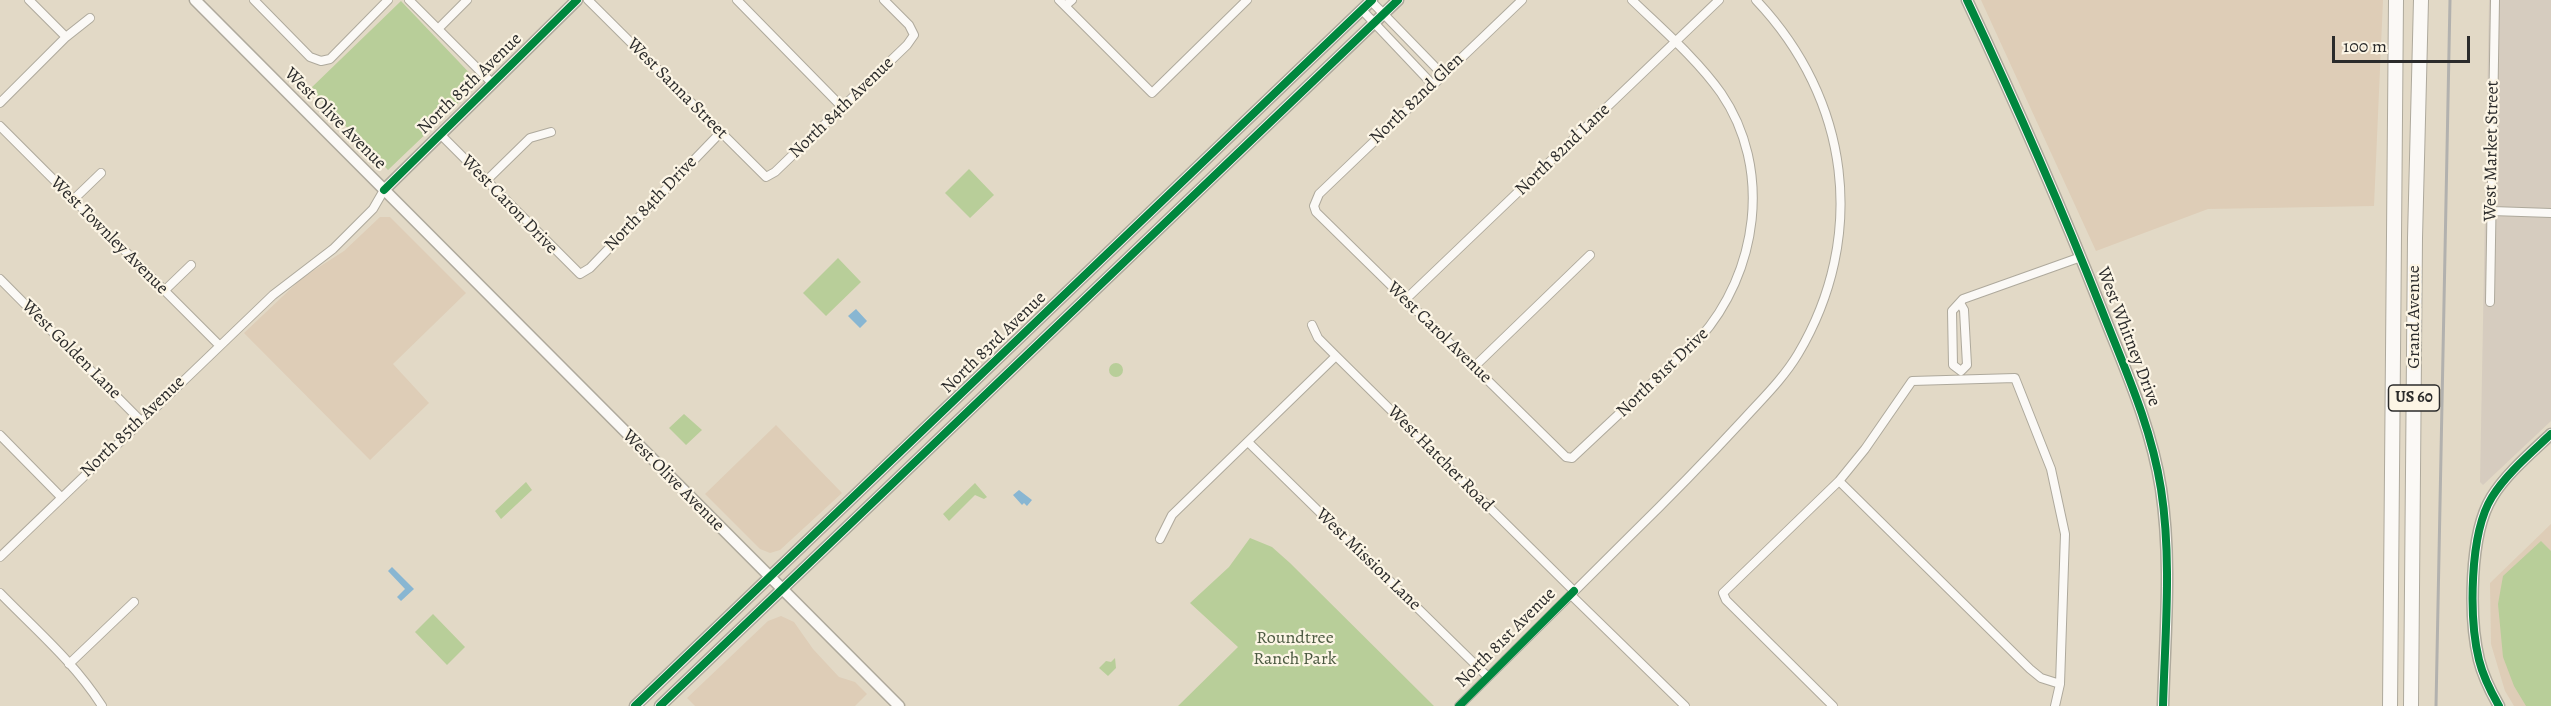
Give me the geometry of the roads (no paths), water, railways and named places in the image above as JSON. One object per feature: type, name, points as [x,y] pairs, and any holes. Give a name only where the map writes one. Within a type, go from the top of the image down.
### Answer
[{"type":"highway","name":"Grand Avenue","points":[[2390,706],[2396,0]]},
{"type":"highway","name":"Grand Avenue","points":[[2411,706],[2421,0]]},
{"type":"main road","name":"West Olive Avenue","points":[[195,0],[769,579],[899,706]]},
{"type":"main road","name":"North 85th Avenue","points":[[384,190],[577,0]]},
{"type":"main road","name":"North 83rd Avenue","points":[[635,706],[1372,0]]},
{"type":"main road","name":"North 83rd Avenue","points":[[660,706],[1398,0]]},
{"type":"main road","name":"West Whitney Drive","points":[[1967,0],[2049,177],[2153,447],[2167,554],[2163,706]]},
{"type":"main road","points":[[950,405],[961,418]]},
{"type":"main road","points":[[941,414],[952,426]]},
{"type":"main road","points":[[2499,706],[2479,661],[2474,630],[2477,552],[2485,512],[2492,497],[2551,434]]},
{"type":"street","points":[[29,0],[66,38]]},
{"type":"street","points":[[254,0],[310,57],[321,62],[330,59],[388,0]]},
{"type":"street","points":[[409,0],[492,83]]},
{"type":"street","points":[[438,29],[467,0]]},
{"type":"street","name":"West Sanna Street","points":[[588,0],[766,177]]},
{"type":"street","points":[[737,0],[842,107]]},
{"type":"street","name":"North 84th Avenue","points":[[766,177],[775,172],[907,45],[914,35],[909,25],[884,0]]},
{"type":"street","points":[[1072,0],[1062,3],[1152,93],[1247,0]]},
{"type":"street","points":[[1372,0],[1443,75]]},
{"type":"street","name":"North 82nd Glen","points":[[1316,200],[1319,194],[1522,0]]},
{"type":"street","name":"North 81st Drive","points":[[1572,458],[1699,339],[1717,318],[1741,273],[1750,235],[1754,194],[1750,171],[1742,136],[1721,93],[1632,0]]},
{"type":"street","name":"North 82nd Lane","points":[[1406,300],[1719,0]]},
{"type":"street","name":"North 81st Avenue","points":[[1459,706],[1696,472],[1768,394],[1797,355],[1820,309],[1834,265],[1841,212],[1839,172],[1833,131],[1818,90],[1803,59],[1756,0]]},
{"type":"street","name":"West Market Street","points":[[2490,303],[2494,0]]},
{"type":"street","points":[[1362,10],[1433,85]]},
{"type":"street","points":[[0,103],[66,38],[90,18]]},
{"type":"street","name":"West Townley Avenue","points":[[0,126],[219,345]]},
{"type":"street","points":[[486,182],[530,138],[551,132]]},
{"type":"street","name":"North 84th Drive","points":[[580,274],[590,268],[720,133]]},
{"type":"street","name":"West Caron Drive","points":[[440,135],[580,274]]},
{"type":"street","points":[[73,200],[101,173]]},
{"type":"street","name":"North 85th Avenue","points":[[0,557],[273,295],[333,249],[373,209],[384,190]]},
{"type":"street","name":"West Carol Avenue","points":[[1316,200],[1316,212],[1566,457],[1572,458]]},
{"type":"street","points":[[2492,212],[2551,213]]},
{"type":"street","points":[[1474,367],[1590,255]]},
{"type":"street","points":[[1961,375],[1953,365],[1952,336],[1952,311],[1960,303],[1970,296],[2081,257]]},
{"type":"street","points":[[164,291],[191,265]]},
{"type":"street","name":"West Golden Lane","points":[[0,279],[141,421]]},
{"type":"street","points":[[1960,303],[1964,310],[1967,365],[1961,375]]},
{"type":"street","name":"West Hatcher Road","points":[[1312,324],[1318,338],[1684,706]]},
{"type":"street","points":[[1160,539],[1172,515],[1336,356]]},
{"type":"street","points":[[1833,706],[1726,600],[1723,593],[1839,481],[1865,449],[1912,381],[1961,375],[2015,378],[2051,469],[2065,534],[2060,684],[2055,706]]},
{"type":"street","points":[[0,435],[61,497]]},
{"type":"street","name":"West Mission Lane","points":[[1248,442],[1488,677]]},
{"type":"street","points":[[1839,481],[2030,669],[2041,678],[2060,684]]},
{"type":"street","points":[[0,593],[91,688],[102,706]]},
{"type":"street","points":[[69,664],[134,602]]},
{"type":"water","points":[[856,309],[867,321],[860,328],[848,316]]},
{"type":"water","points":[[1019,490],[1032,500],[1027,506],[1024,503],[1022,505],[1013,495]]},
{"type":"water","points":[[392,567],[414,589],[401,601],[397,597],[405,589],[388,571]]},
{"type":"railway","points":[[2436,706],[2450,0]]},
{"type":"park label","name":"Roundtree Ranch Park","points":[[1295,649]]}]
